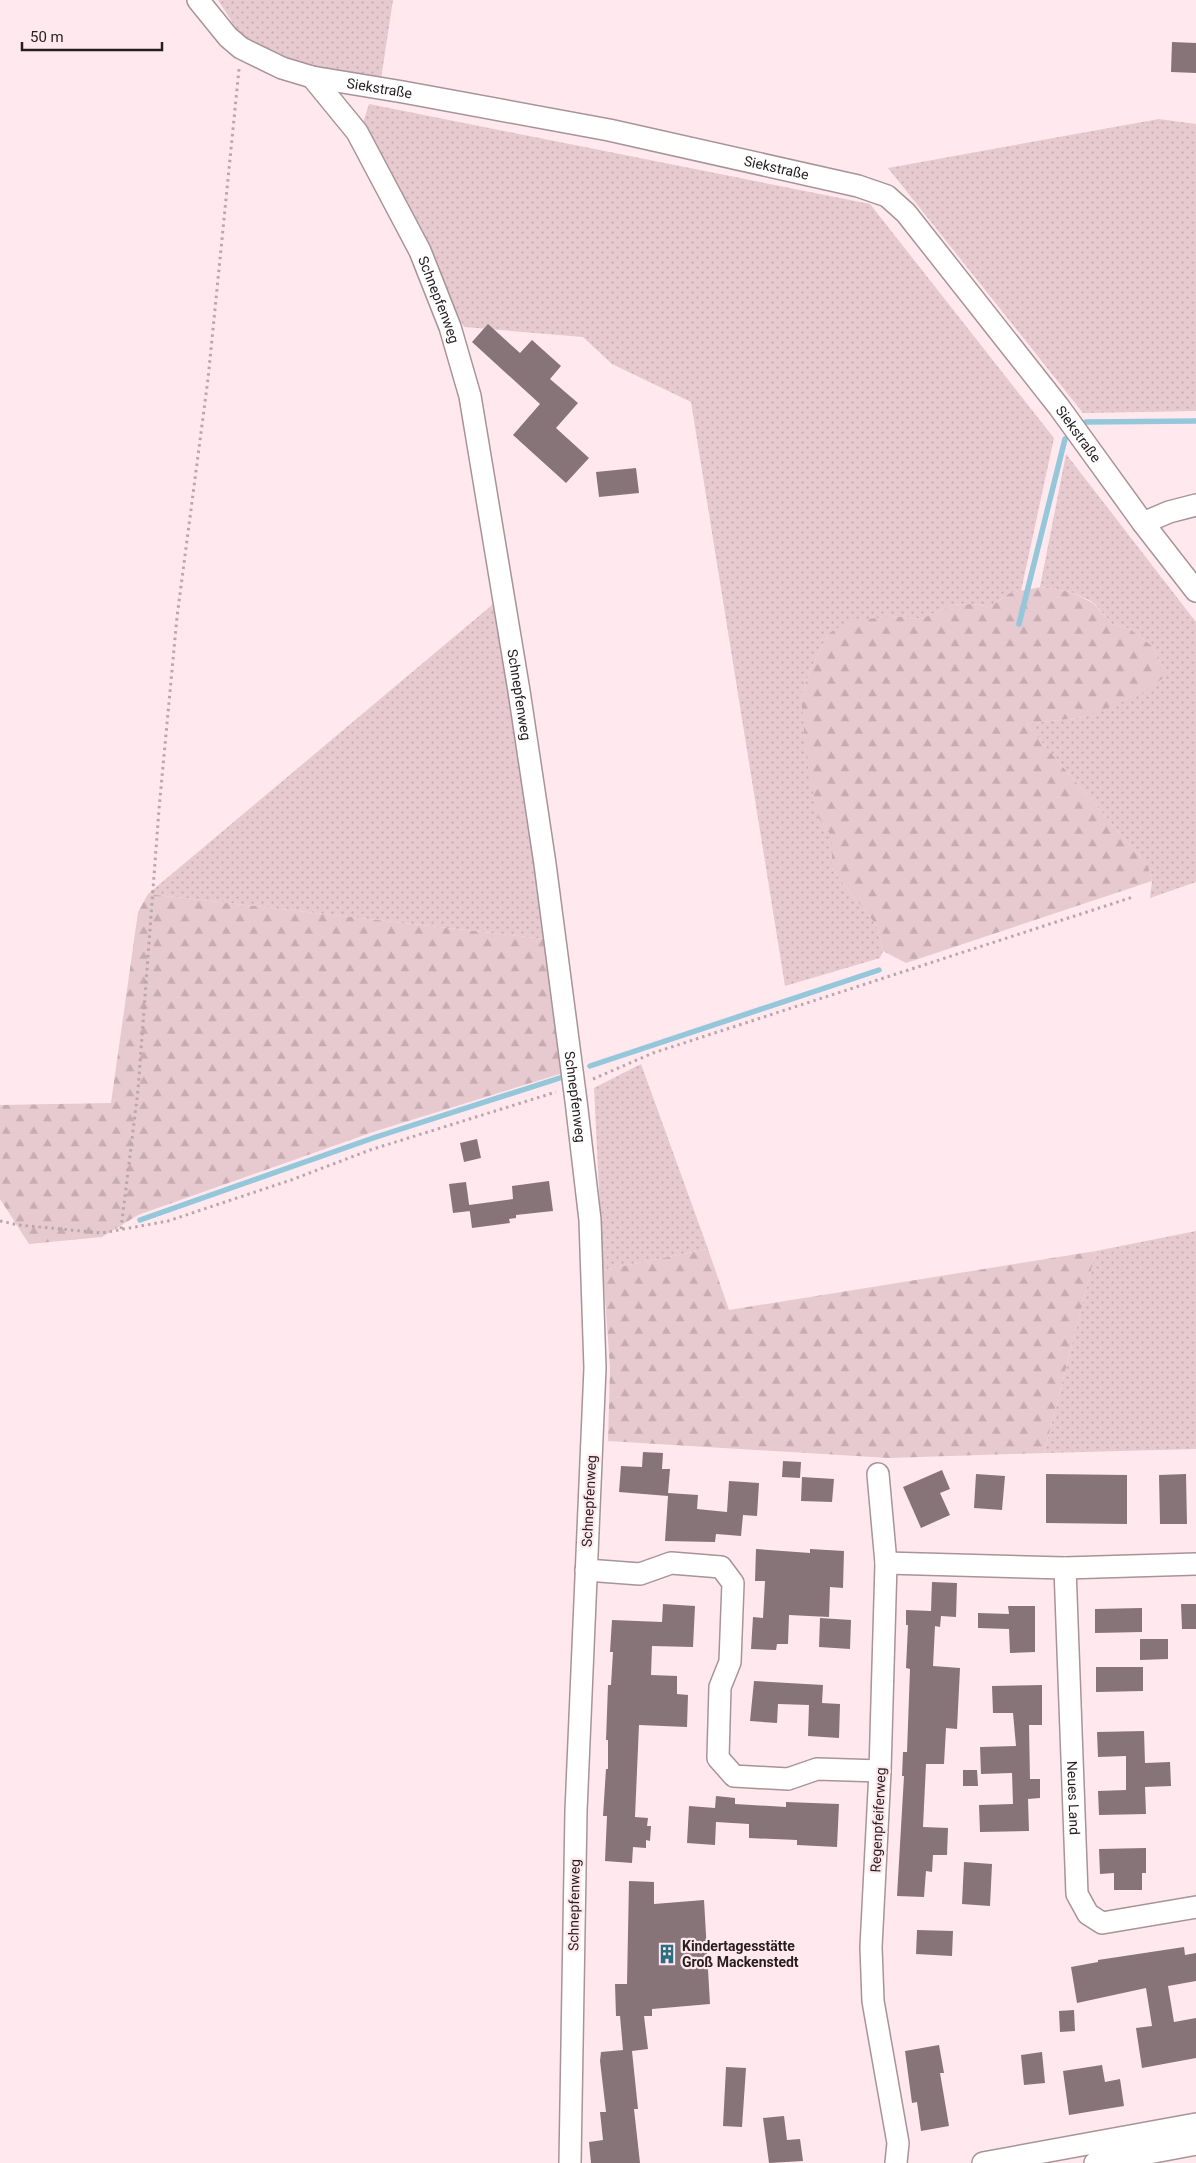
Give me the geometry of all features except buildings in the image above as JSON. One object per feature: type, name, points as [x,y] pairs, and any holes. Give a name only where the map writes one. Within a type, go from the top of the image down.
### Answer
[{"type":"street","name":"Siekstraße","points":[[198,0],[228,37],[241,48],[273,64],[312,77],[609,130],[858,186],[887,196],[906,213],[1053,399],[1143,523],[1196,591]]},
{"type":"street","name":"Schnepfenweg","points":[[312,77],[357,132],[420,251],[450,327],[470,396],[521,700],[574,1087],[590,1220],[595,1368],[576,1811],[570,2163]]},
{"type":"street","points":[[1143,523],[1169,512],[1196,505]]},
{"type":"street","name":"Regenpfeiferweg","points":[[878,1474],[886,1562],[880,1771],[871,1947],[873,2001],[898,2143],[896,2163]]},
{"type":"street","points":[[886,1562],[1065,1568],[1196,1564]]},
{"type":"street","points":[[586,1570],[640,1574],[672,1563],[721,1566],[733,1583],[730,1662],[720,1688],[718,1758],[734,1776],[788,1779],[817,1770],[880,1771]]},
{"type":"street","name":"Neues Land","points":[[1065,1568],[1077,1894],[1088,1914],[1102,1923],[1196,1907]]},
{"type":"street","points":[[1095,2163],[1135,2145],[1196,2124]]},
{"type":"street","points":[[983,2163],[1135,2145],[1196,2144]]},
{"type":"path","points":[[121,1229],[138,1090],[159,809],[177,617],[208,379],[241,48]]},
{"type":"path","points":[[0,1221],[19,1225],[102,1233],[168,1221],[291,1180],[370,1150],[574,1087],[653,1053],[1133,897]]},
{"type":"green space","points":[[218,0],[393,0],[381,79],[314,70],[255,47],[237,30]]},
{"type":"green space","points":[[369,104],[870,204],[1054,438],[1021,591],[1010,593],[990,607],[973,604],[952,605],[921,619],[892,616],[828,634],[811,668],[801,697],[818,817],[832,837],[832,869],[877,926],[883,951],[880,958],[785,986],[691,402],[612,364],[583,337],[464,327],[363,123]]},
{"type":"green space","points":[[1159,119],[1196,124],[1196,411],[1083,413],[888,168]]},
{"type":"green space","points":[[1066,454],[1196,622],[1196,882],[1150,898],[1152,881],[1148,866],[1026,724],[1084,717],[1164,669],[1152,646],[1130,629],[1112,624],[1093,602],[1071,592],[1040,587]]},
{"type":"green space","points":[[1040,587],[1071,592],[1093,603],[1112,624],[1130,629],[1152,646],[1164,669],[1163,678],[1140,695],[1084,717],[1026,724],[1148,866],[1152,881],[906,963],[883,951],[877,926],[832,869],[832,837],[818,817],[807,762],[801,697],[811,668],[828,634],[847,622],[892,616],[921,619],[952,605],[973,604],[990,607],[1010,593]]},
{"type":"green space","points":[[498,600],[545,939],[148,894]]},
{"type":"green space","points":[[148,894],[545,939],[563,1073],[376,1131],[138,1215],[102,1237],[29,1244],[0,1199],[0,1105],[111,1103],[138,912]]},
{"type":"green space","points":[[641,1064],[708,1249],[603,1270],[594,1088]]},
{"type":"green space","points":[[1196,1231],[1196,1449],[1044,1453],[1096,1251]]},
{"type":"green space","points":[[708,1249],[729,1310],[1096,1251],[1044,1453],[889,1458],[608,1441],[610,1368],[603,1270]]},
{"type":"waterway","points":[[1086,422],[1196,421]]},
{"type":"waterway","points":[[1019,624],[1065,439]]},
{"type":"waterway","points":[[590,1066],[879,970]]},
{"type":"waterway","points":[[140,1220],[376,1137],[566,1076]]},
{"type":"place","name":"Kindertagesstätte Groß Mackenstedt","points":[[667,1954]]}]
